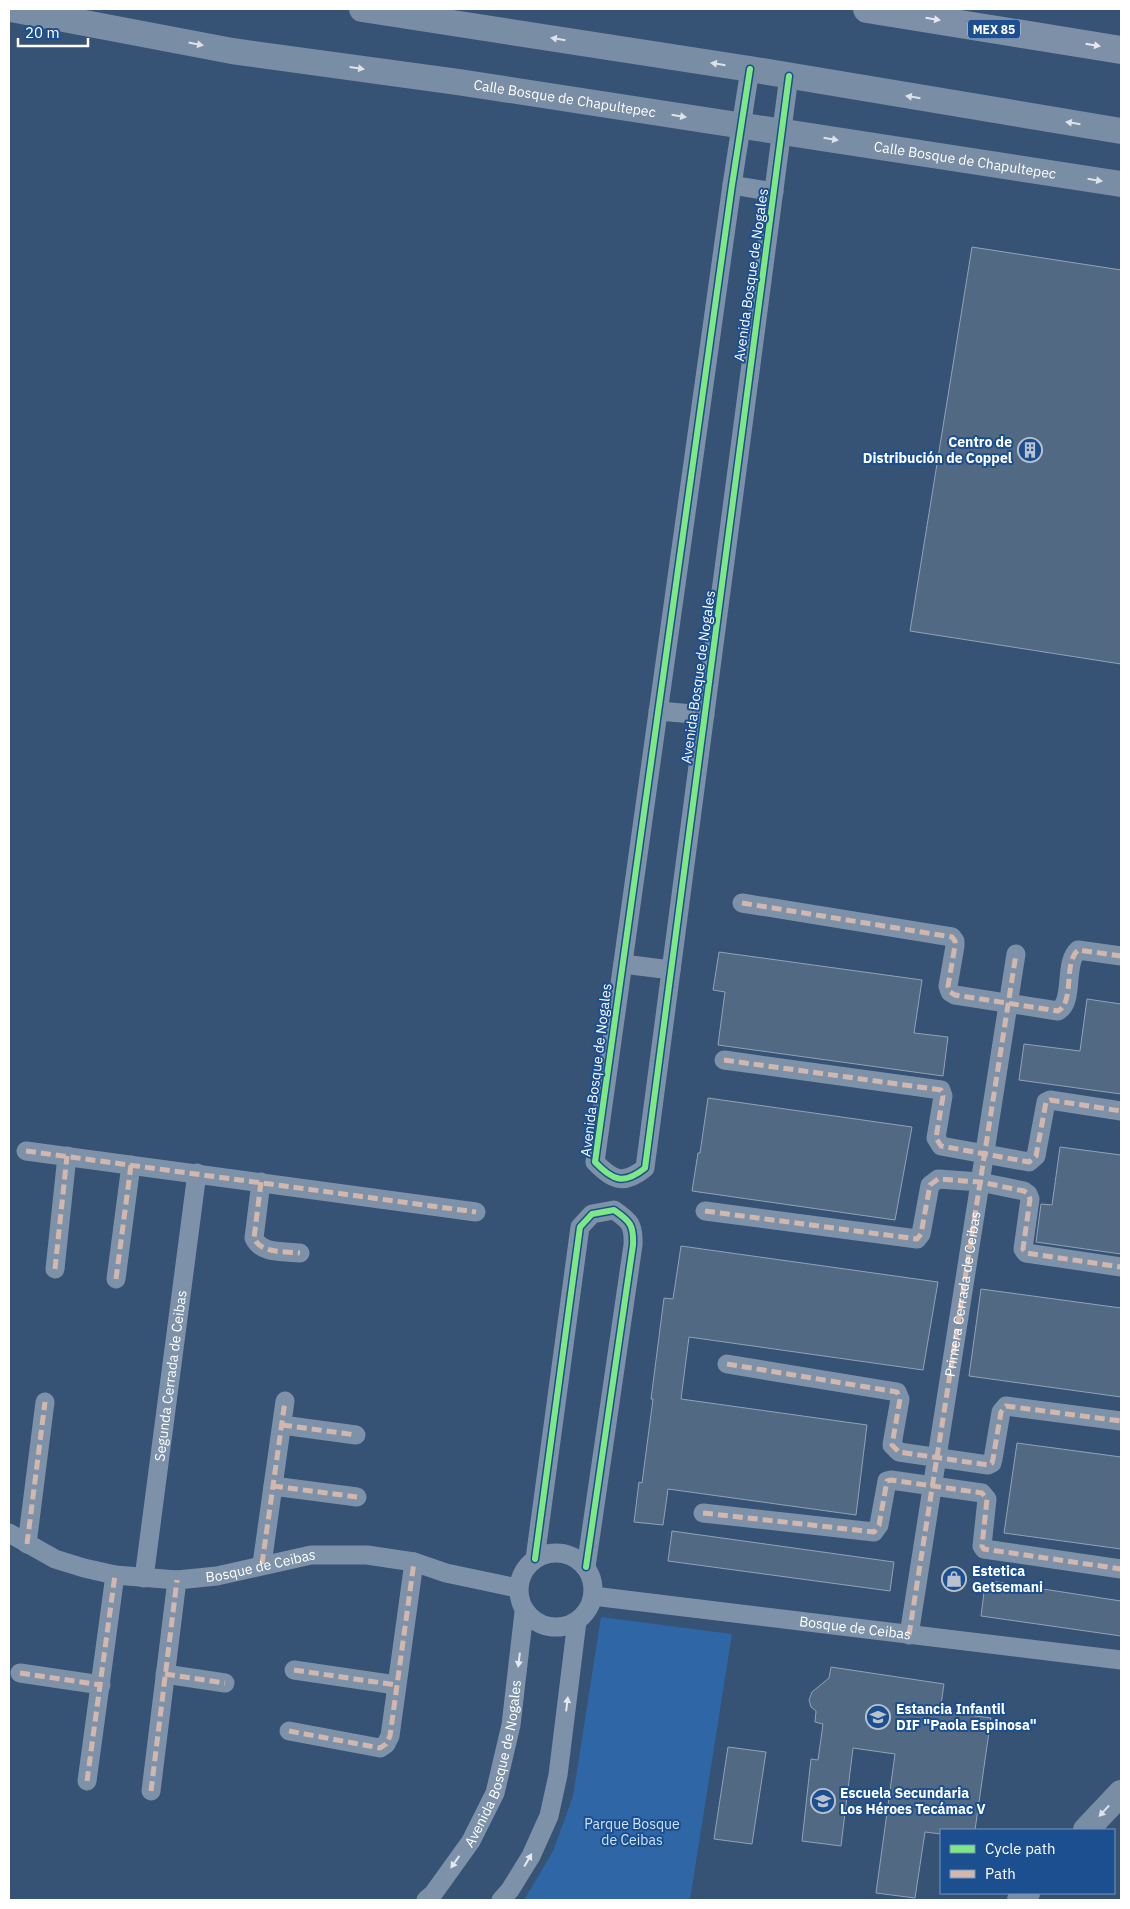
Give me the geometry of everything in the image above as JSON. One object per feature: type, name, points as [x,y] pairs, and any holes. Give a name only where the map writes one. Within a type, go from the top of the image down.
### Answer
[{"type":"highway","name":"MEX 85","points":[[867,9],[1121,50]]},
{"type":"main road","name":"Calle Bosque de Chapultepec","points":[[11,9],[232,51],[458,82],[1121,184]]},
{"type":"main road","points":[[362,9],[750,69],[1121,131]]},
{"type":"main road","points":[[1087,1829],[1121,1793]]},
{"type":"street","name":"Avenida Bosque de Nogales","points":[[750,69],[740,125],[595,1162],[605,1173],[620,1179],[633,1178],[645,1168],[790,76]]},
{"type":"street","name":"Avenida Bosque de Nogales","points":[[732,185],[774,192]]},
{"type":"street","name":"Avenida Bosque de Nogales","points":[[658,711],[705,715]]},
{"type":"street","points":[[742,903],[952,937],[955,941],[955,946],[948,986],[950,992],[955,995],[1058,1011],[1065,1004],[1075,953],[1078,950],[1121,956]]},
{"type":"street","name":"Primera Cerrada de Ceibas","points":[[909,1635],[1016,954]]},
{"type":"street","points":[[623,964],[672,970]]},
{"type":"street","points":[[724,1060],[941,1090],[943,1096],[936,1138],[941,1146],[1030,1162],[1036,1156],[1046,1102],[1050,1100],[1121,1111]]},
{"type":"street","points":[[26,1151],[476,1212]]},
{"type":"street","points":[[55,1269],[67,1156]]},
{"type":"street","points":[[116,1279],[131,1165]]},
{"type":"street","name":"Segunda Cerrada de Ceibas","points":[[144,1578],[197,1173]]},
{"type":"street","points":[[705,1211],[917,1240],[921,1234],[930,1185],[934,1181],[938,1178],[980,1182],[1024,1191],[1028,1194],[1030,1198],[1023,1249],[1026,1254],[1121,1267]]},
{"type":"street","points":[[261,1182],[254,1238],[257,1245],[263,1249],[300,1253]]},
{"type":"street","points":[[535,1558],[580,1227],[592,1214],[614,1210],[628,1219],[634,1235],[586,1567]]},
{"type":"street","points":[[727,1364],[896,1392],[900,1399],[892,1445],[899,1452],[988,1465],[992,1463],[1001,1412],[1006,1406],[1121,1421]]},
{"type":"street","points":[[27,1544],[46,1402]]},
{"type":"street","points":[[262,1564],[285,1402]]},
{"type":"street","points":[[282,1425],[356,1436]]},
{"type":"street","points":[[703,1513],[874,1532],[878,1525],[887,1481],[933,1485],[982,1494],[988,1499],[982,1546],[984,1549],[1121,1569]]},
{"type":"street","points":[[273,1486],[357,1497]]},
{"type":"street","name":"Bosque de Ceibas","points":[[9,1533],[55,1558],[84,1568],[115,1575],[177,1580],[217,1576],[262,1564],[311,1555],[367,1555],[414,1562],[446,1573],[517,1588]]},
{"type":"street","points":[[553,1552],[571,1555],[586,1567],[592,1581],[593,1596],[588,1610],[577,1621],[564,1627],[549,1628],[535,1622],[524,1612],[519,1601],[517,1588],[522,1571],[535,1558],[553,1552]]},
{"type":"street","points":[[288,1731],[380,1748],[386,1744],[390,1736],[414,1562]]},
{"type":"street","points":[[87,1781],[115,1575]]},
{"type":"street","points":[[150,1790],[177,1580]]},
{"type":"street","name":"Bosque de Ceibas","points":[[593,1596],[1120,1662]]},
{"type":"street","name":"Avenida Bosque de Nogales","points":[[426,1900],[433,1894],[470,1841],[495,1793],[511,1725],[524,1612]]},
{"type":"street","points":[[501,1900],[510,1890],[530,1856],[549,1816],[558,1775],[577,1621]]},
{"type":"street","points":[[294,1670],[396,1685]]},
{"type":"street","points":[[20,1672],[101,1686]]},
{"type":"street","points":[[165,1674],[225,1683]]},
{"type":"green space","name":"Parque Bosque de Ceibas","points":[[601,1617],[732,1634],[690,1900],[524,1900],[553,1851],[573,1796]]},
{"type":"building","name":"Centro de Distribución de Coppel","points":[[972,247],[1121,270],[1121,664],[910,631]]},
{"type":"building","points":[[719,952],[922,980],[914,1033],[948,1037],[943,1076],[718,1045],[725,992],[713,990]]},
{"type":"building","points":[[1087,999],[1121,1004],[1121,1094],[1019,1080],[1024,1044],[1080,1051]]},
{"type":"building","points":[[708,1098],[912,1127],[895,1220],[692,1191]]},
{"type":"building","points":[[1060,1147],[1121,1155],[1121,1254],[1036,1242],[1041,1204],[1052,1205]]},
{"type":"building","points":[[681,1246],[938,1282],[923,1370],[689,1337],[681,1399],[867,1425],[856,1515],[668,1489],[663,1525],[634,1522],[639,1482],[642,1483],[664,1298],[673,1299]]},
{"type":"building","points":[[981,1289],[1121,1308],[1121,1397],[969,1376]]},
{"type":"building","points":[[1017,1443],[1121,1457],[1121,1549],[1004,1533]]},
{"type":"building","points":[[672,1531],[894,1562],[890,1591],[668,1561]]},
{"type":"building","points":[[991,1581],[1121,1601],[1121,1636],[981,1616],[984,1592],[989,1593]]},
{"type":"building","points":[[831,1667],[944,1684],[940,1711],[991,1718],[975,1829],[940,1829],[940,1834],[925,1832],[915,1898],[876,1893],[895,1754],[853,1748],[841,1846],[802,1841],[811,1759],[818,1760],[823,1724],[815,1722],[816,1711],[811,1707],[809,1700],[812,1692],[829,1678]]},
{"type":"building","points":[[728,1747],[766,1752],[752,1844],[714,1839]]},
{"type":"marked path","points":[[742,903],[952,937],[955,941],[955,946],[948,986],[950,992],[955,995],[1058,1011],[1066,1000],[1071,964],[1078,950],[1121,956]]},
{"type":"marked path","points":[[909,1635],[1016,954]]},
{"type":"marked path","points":[[724,1060],[941,1090],[943,1096],[936,1138],[941,1146],[1029,1162],[1036,1156],[1046,1102],[1050,1100],[1121,1111]]},
{"type":"marked path","points":[[26,1151],[476,1212]]},
{"type":"marked path","points":[[55,1269],[67,1156]]},
{"type":"marked path","points":[[116,1279],[131,1165]]},
{"type":"marked path","points":[[705,1211],[917,1239],[921,1234],[930,1185],[938,1179],[980,1182],[1024,1191],[1028,1194],[1030,1199],[1023,1249],[1026,1253],[1121,1267]]},
{"type":"marked path","points":[[261,1182],[254,1238],[257,1243],[267,1249],[300,1253]]},
{"type":"marked path","points":[[727,1364],[897,1392],[900,1399],[892,1445],[899,1452],[988,1465],[992,1463],[1001,1412],[1006,1406],[1121,1421]]},
{"type":"marked path","points":[[262,1564],[285,1401]]},
{"type":"marked path","points":[[27,1544],[45,1402]]},
{"type":"marked path","points":[[282,1425],[356,1435]]},
{"type":"marked path","points":[[703,1513],[874,1532],[879,1525],[887,1481],[891,1480],[982,1493],[987,1499],[982,1546],[984,1549],[1121,1569]]},
{"type":"marked path","points":[[273,1486],[357,1497]]},
{"type":"marked path","points":[[289,1731],[380,1748],[386,1744],[390,1736],[414,1562]]},
{"type":"marked path","points":[[87,1781],[115,1575]]},
{"type":"marked path","points":[[151,1791],[177,1580]]},
{"type":"marked path","points":[[294,1670],[396,1685]]},
{"type":"marked path","points":[[20,1673],[101,1685]]},
{"type":"marked path","points":[[165,1674],[225,1683]]},
{"type":"cycle path","points":[[750,69],[732,185],[595,1162],[613,1177],[625,1179],[645,1168],[789,76]]},
{"type":"cycle path","points":[[535,1559],[580,1227],[592,1214],[614,1210],[630,1224],[633,1233],[633,1245],[586,1567]]},
{"type":"place","name":"Centro de Distribución de Coppel","points":[[1030,450]]},
{"type":"place","name":"Estetica Getsemani","points":[[954,1579]]},
{"type":"place","name":"Estancia Infantil DIF \"Paola Espinosa\"","points":[[878,1717]]},
{"type":"place","name":"Escuela Secundaria Los Héroes Tecámac V","points":[[823,1801]]}]
